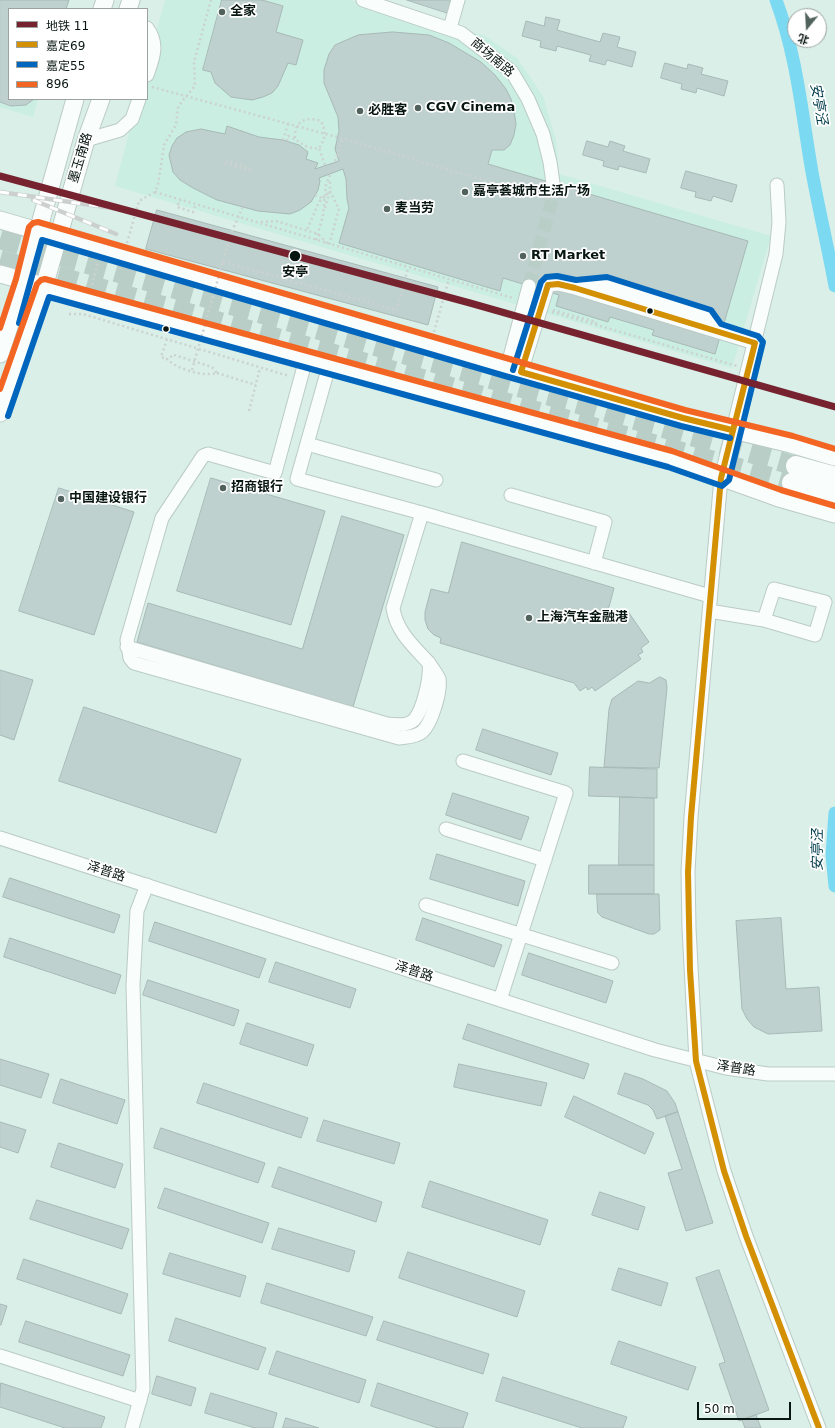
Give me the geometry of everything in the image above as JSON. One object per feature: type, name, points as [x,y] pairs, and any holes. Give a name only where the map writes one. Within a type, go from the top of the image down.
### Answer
[{"type":"highway","points":[[835,477],[794,474],[835,495]]},
{"type":"main road","name":"墨玉南路","points":[[0,354],[24,281],[37,230],[76,100]]},
{"type":"main road","name":"墨玉南路","points":[[0,413],[44,287],[86,140],[101,100]]},
{"type":"main road","points":[[0,220],[683,418],[835,457]]},
{"type":"main road","points":[[0,274],[44,287],[86,306],[167,320],[670,459],[779,498],[835,514]]},
{"type":"street","name":"商场南路","points":[[362,0],[450,28],[461,33],[512,72],[528,99],[543,134],[550,162],[553,183]]},
{"type":"street","points":[[450,28],[458,0]]},
{"type":"street","points":[[148,29],[152,35],[155,52],[148,72]]},
{"type":"street","points":[[86,140],[120,130],[132,119],[139,100]]},
{"type":"street","points":[[777,185],[779,222],[776,254],[721,478],[708,611],[691,817],[688,872],[690,970],[696,1062],[724,1171],[746,1236],[819,1428]]},
{"type":"street","points":[[514,370],[548,284],[558,284],[575,288],[605,285],[708,316],[716,332]]},
{"type":"street","points":[[514,370],[524,302],[529,286]]},
{"type":"street","points":[[575,288],[579,294],[590,302],[648,320],[701,334],[716,332],[755,343]]},
{"type":"street","points":[[306,359],[275,473],[208,454],[203,456],[162,518],[127,640],[130,658],[134,663],[385,736],[399,738],[411,737],[422,732],[429,723],[439,687],[438,678],[402,632],[394,618],[393,608],[422,513]]},
{"type":"street","points":[[329,366],[297,479],[422,513],[710,596]]},
{"type":"street","points":[[307,444],[436,480]]},
{"type":"street","points":[[511,495],[605,522],[594,563]]},
{"type":"street","points":[[708,611],[764,620],[815,635],[825,602],[774,588],[764,620]]},
{"type":"street","points":[[463,761],[566,793],[500,1000]]},
{"type":"street","points":[[446,829],[545,860]]},
{"type":"street","name":"泽普路","points":[[0,838],[696,1062],[768,1074],[835,1074]]},
{"type":"street","points":[[132,1428],[143,1389],[133,985],[137,911],[147,885]]},
{"type":"street","points":[[426,905],[612,963]]},
{"type":"street","points":[[0,1356],[140,1401]]},
{"type":"path","points":[[120,243],[127,245],[139,201],[154,192],[158,184],[164,145],[176,125],[178,108],[182,101],[196,86],[194,62],[211,0]]},
{"type":"path","points":[[148,85],[343,138],[552,200]]},
{"type":"path","points":[[295,138],[295,131],[298,124],[304,120],[314,119],[321,121],[325,129],[324,140],[319,148]]},
{"type":"path","points":[[288,124],[285,140],[288,136],[295,138],[308,148],[319,148]]},
{"type":"path","points":[[335,161],[343,138]]},
{"type":"path","points":[[319,148],[325,165]]},
{"type":"path","points":[[225,162],[251,170]]},
{"type":"path","points":[[323,216],[330,175]]},
{"type":"path","points":[[316,240],[330,191],[330,180]]},
{"type":"path","points":[[307,230],[319,202],[330,191]]},
{"type":"path","points":[[328,245],[339,209],[330,191]]},
{"type":"path","points":[[154,192],[524,302]]},
{"type":"path","points":[[315,195],[325,199]]},
{"type":"path","points":[[196,204],[194,208],[193,212],[177,207],[180,200],[196,205],[238,217],[257,223],[276,221],[318,234],[328,245],[524,302]]},
{"type":"path","points":[[192,370],[232,231],[245,202]]},
{"type":"path","points":[[86,306],[102,250]]},
{"type":"path","points":[[223,262],[397,310],[408,268]]},
{"type":"path","points":[[434,335],[449,280]]},
{"type":"path","points":[[404,282],[445,293]]},
{"type":"path","points":[[69,314],[86,306],[167,340],[300,380]]},
{"type":"path","points":[[540,307],[596,325],[747,368]]},
{"type":"path","points":[[167,340],[161,357],[167,359],[172,364],[210,375],[217,373],[256,385]]},
{"type":"path","points":[[167,359],[174,355],[212,367],[217,373]]},
{"type":"path","points":[[249,411],[260,368]]},
{"type":"shaded area","points":[[0,0],[8,8],[8,100],[38,100],[33,117],[0,107]]},
{"type":"shaded area","points":[[165,0],[350,0],[485,36],[517,58],[543,96],[556,141],[559,174],[771,236],[732,368],[115,186],[138,100],[148,100],[148,63]]},
{"type":"building","points":[[0,0],[69,0],[66,8],[8,8],[8,100],[33,100],[26,105],[11,106],[0,102]]},
{"type":"building","points":[[222,0],[262,0],[283,6],[276,32],[303,40],[296,65],[288,63],[278,86],[272,93],[252,100],[231,97],[215,83],[211,72],[203,70]]},
{"type":"building","points":[[407,0],[451,0],[448,13]]},
{"type":"building","points":[[546,17],[560,20],[557,30],[600,42],[603,33],[620,37],[617,47],[636,52],[632,67],[607,60],[605,65],[589,61],[591,55],[557,46],[556,51],[540,47],[541,41],[522,36],[526,21],[544,26]]},
{"type":"building","name":"嘉亭荟城市生活广场","points":[[393,32],[429,35],[449,43],[481,62],[495,75],[506,89],[511,99],[514,111],[516,124],[514,135],[510,145],[504,150],[492,150],[488,164],[748,241],[715,354],[652,335],[654,330],[610,317],[608,322],[556,306],[559,295],[503,278],[500,291],[339,243],[349,208],[346,179],[343,169],[319,178],[320,181],[318,190],[311,202],[300,210],[290,214],[258,211],[217,200],[180,180],[173,172],[169,155],[177,138],[186,132],[201,129],[225,134],[227,126],[259,137],[283,140],[299,145],[308,152],[306,159],[318,163],[315,169],[339,161],[335,149],[339,131],[338,117],[324,83],[324,70],[329,54],[335,45],[358,35]]},
{"type":"building","points":[[665,63],[687,69],[688,64],[703,68],[701,74],[728,81],[724,96],[697,88],[696,93],[681,89],[682,84],[661,78]]},
{"type":"building","points":[[587,141],[608,147],[610,141],[625,146],[623,151],[650,159],[646,173],[619,166],[618,170],[603,166],[604,161],[583,155]]},
{"type":"building","points":[[686,171],[737,185],[732,202],[713,196],[711,201],[695,197],[696,192],[681,188]]},
{"type":"building","name":"安亭","points":[[157,210],[438,287],[428,325],[146,249]]},
{"type":"building","points":[[211,478],[325,511],[291,625],[177,591]]},
{"type":"building","points":[[59,488],[134,512],[94,635],[19,611]]},
{"type":"building","points":[[342,516],[404,535],[353,707],[137,642],[148,603],[302,649]]},
{"type":"building","name":"上海汽车金融港","points":[[462,542],[614,588],[609,607],[606,609],[609,613],[614,610],[619,616],[627,610],[649,642],[641,648],[643,652],[638,655],[641,659],[595,691],[592,687],[588,690],[586,687],[580,691],[574,683],[440,643],[441,638],[434,635],[428,629],[425,620],[425,612],[431,589],[448,593]]},
{"type":"building","points":[[0,670],[33,680],[14,740],[0,735]]},
{"type":"building","points":[[660,677],[666,680],[667,688],[659,768],[604,767],[609,709],[612,699],[638,681],[649,683]]},
{"type":"building","points":[[84,707],[241,759],[216,833],[59,781]]},
{"type":"building","points":[[483,729],[558,753],[551,775],[476,750]]},
{"type":"building","points":[[590,767],[657,769],[657,798],[589,796]]},
{"type":"building","points":[[453,793],[529,817],[521,840],[446,815]]},
{"type":"building","points":[[620,797],[654,798],[654,865],[619,865]]},
{"type":"building","points":[[437,854],[525,881],[518,906],[430,879]]},
{"type":"building","points":[[589,865],[654,865],[654,894],[589,894]]},
{"type":"building","points":[[10,878],[120,915],[114,933],[3,897]]},
{"type":"building","points":[[597,894],[659,894],[660,930],[654,934],[649,934],[602,917],[598,913]]},
{"type":"building","points":[[423,918],[502,945],[494,967],[416,940]]},
{"type":"building","points":[[781,918],[786,989],[819,987],[822,1031],[768,1034],[754,1027],[747,1019],[742,1009],[736,921]]},
{"type":"building","points":[[155,922],[266,959],[259,978],[149,941]]},
{"type":"building","points":[[10,938],[121,975],[115,994],[4,957]]},
{"type":"building","points":[[529,953],[613,981],[606,1003],[522,975]]},
{"type":"building","points":[[276,962],[356,989],[350,1008],[269,982]]},
{"type":"building","points":[[148,980],[239,1010],[234,1026],[143,995]]},
{"type":"building","points":[[247,1023],[314,1045],[307,1066],[240,1044]]},
{"type":"building","points":[[468,1024],[589,1064],[584,1079],[463,1039]]},
{"type":"building","points":[[0,1059],[49,1074],[41,1098],[0,1085]]},
{"type":"building","points":[[459,1064],[547,1083],[541,1106],[454,1087]]},
{"type":"building","points":[[625,1073],[643,1079],[667,1091],[675,1103],[678,1112],[657,1119],[653,1110],[648,1105],[618,1094]]},
{"type":"building","points":[[61,1079],[125,1100],[117,1124],[53,1103]]},
{"type":"building","points":[[204,1083],[308,1118],[301,1138],[197,1103]]},
{"type":"building","points":[[574,1096],[654,1133],[645,1154],[565,1117]]},
{"type":"building","points":[[678,1112],[713,1223],[686,1231],[668,1173],[682,1169],[665,1116]]},
{"type":"building","points":[[324,1120],[400,1143],[394,1164],[317,1141]]},
{"type":"building","points":[[0,1122],[26,1130],[18,1153],[0,1147]]},
{"type":"building","points":[[161,1128],[265,1163],[258,1183],[154,1148]]},
{"type":"building","points":[[59,1143],[123,1164],[115,1188],[51,1167]]},
{"type":"building","points":[[279,1167],[382,1202],[376,1222],[272,1187]]},
{"type":"building","points":[[430,1181],[548,1220],[540,1245],[422,1207]]},
{"type":"building","points":[[165,1188],[269,1223],[262,1243],[158,1208]]},
{"type":"building","points":[[600,1192],[645,1207],[638,1230],[592,1215]]},
{"type":"building","points":[[37,1200],[129,1229],[122,1249],[30,1219]]},
{"type":"building","points":[[279,1228],[355,1251],[349,1272],[272,1249]]},
{"type":"building","points":[[408,1252],[525,1291],[517,1317],[399,1278]]},
{"type":"building","points":[[170,1253],[246,1276],[240,1297],[163,1274]]},
{"type":"building","points":[[24,1259],[128,1294],[121,1314],[17,1279]]},
{"type":"building","points":[[619,1268],[668,1283],[661,1306],[612,1290]]},
{"type":"building","points":[[719,1270],[769,1410],[739,1421],[719,1364],[725,1362],[696,1278]]},
{"type":"building","points":[[267,1283],[373,1317],[366,1336],[261,1303]]},
{"type":"building","points":[[0,1304],[7,1306],[1,1325],[0,1325]]},
{"type":"building","points":[[176,1318],[266,1348],[258,1370],[169,1341]]},
{"type":"building","points":[[26,1321],[130,1355],[123,1376],[19,1342]]},
{"type":"building","points":[[384,1321],[489,1354],[483,1374],[377,1340]]},
{"type":"building","points":[[619,1341],[696,1367],[688,1390],[611,1364]]},
{"type":"building","points":[[277,1351],[366,1380],[359,1403],[269,1374]]},
{"type":"building","points":[[157,1376],[196,1388],[191,1406],[152,1394]]},
{"type":"building","points":[[503,1377],[627,1417],[623,1428],[582,1428],[496,1401]]},
{"type":"building","points":[[1,1383],[105,1417],[101,1428],[65,1428],[0,1407]]},
{"type":"building","points":[[378,1383],[468,1413],[463,1428],[438,1428],[371,1406]]},
{"type":"building","points":[[211,1393],[277,1413],[273,1428],[255,1428],[205,1413]]},
{"type":"building","points":[[756,1415],[761,1428],[745,1428],[742,1420]]},
{"type":"building","points":[[286,1418],[319,1428],[283,1428]]},
{"type":"waterway","name":"安亭泾","points":[[776,0],[794,64],[812,172],[835,286]]},
{"type":"waterway","name":"安亭泾","points":[[835,813],[832,855],[835,886]]},
{"type":"tunnel","points":[[529,286],[552,200],[553,183]]},
{"type":"tunnel","points":[[0,239],[796,466]]},
{"type":"tunnel","points":[[0,260],[792,483]]},
{"type":"railway","points":[[0,192],[126,210]]},
{"type":"railway","points":[[33,200],[116,234]]},
{"type":"metro line","name":"11","points":[[0,176],[470,303],[835,407]]},
{"type":"transit line","name":"896","points":[[0,328],[16,279],[29,227],[33,223],[38,222],[685,410],[793,436],[835,449]]},
{"type":"transit line","name":"嘉定55","points":[[19,323],[42,240],[505,376],[681,426],[730,438]]},
{"type":"transit line","name":"嘉定55","points":[[8,416],[49,297],[668,467],[722,486],[729,480],[763,342],[758,336],[721,324],[711,310],[607,277],[576,280],[557,276],[546,277],[541,282],[513,370]]},
{"type":"transit line","name":"896","points":[[0,389],[37,284],[41,280],[45,279],[672,451],[781,490],[835,506]]},
{"type":"transit line","name":"嘉定69","points":[[732,430],[683,418],[521,372],[548,285],[558,284],[575,288],[755,343],[721,478],[691,817],[688,872],[690,970],[696,1061],[724,1171],[746,1236],[819,1428]]},
{"type":"place","name":"全家","points":[[222,12]]},
{"type":"place","name":"CGV Cinema","points":[[418,108]]},
{"type":"place","name":"必胜客","points":[[360,111]]},
{"type":"place","name":"嘉亭荟城市生活广场","points":[[465,192]]},
{"type":"place","name":"麦当劳","points":[[387,209]]},
{"type":"place","name":"安亭","points":[[295,256]]},
{"type":"place","name":"RT Market","points":[[523,256]]},
{"type":"place","name":"招商银行","points":[[223,488]]},
{"type":"place","name":"中国建设银行","points":[[61,499]]},
{"type":"place","name":"上海汽车金融港","points":[[529,618]]}]
